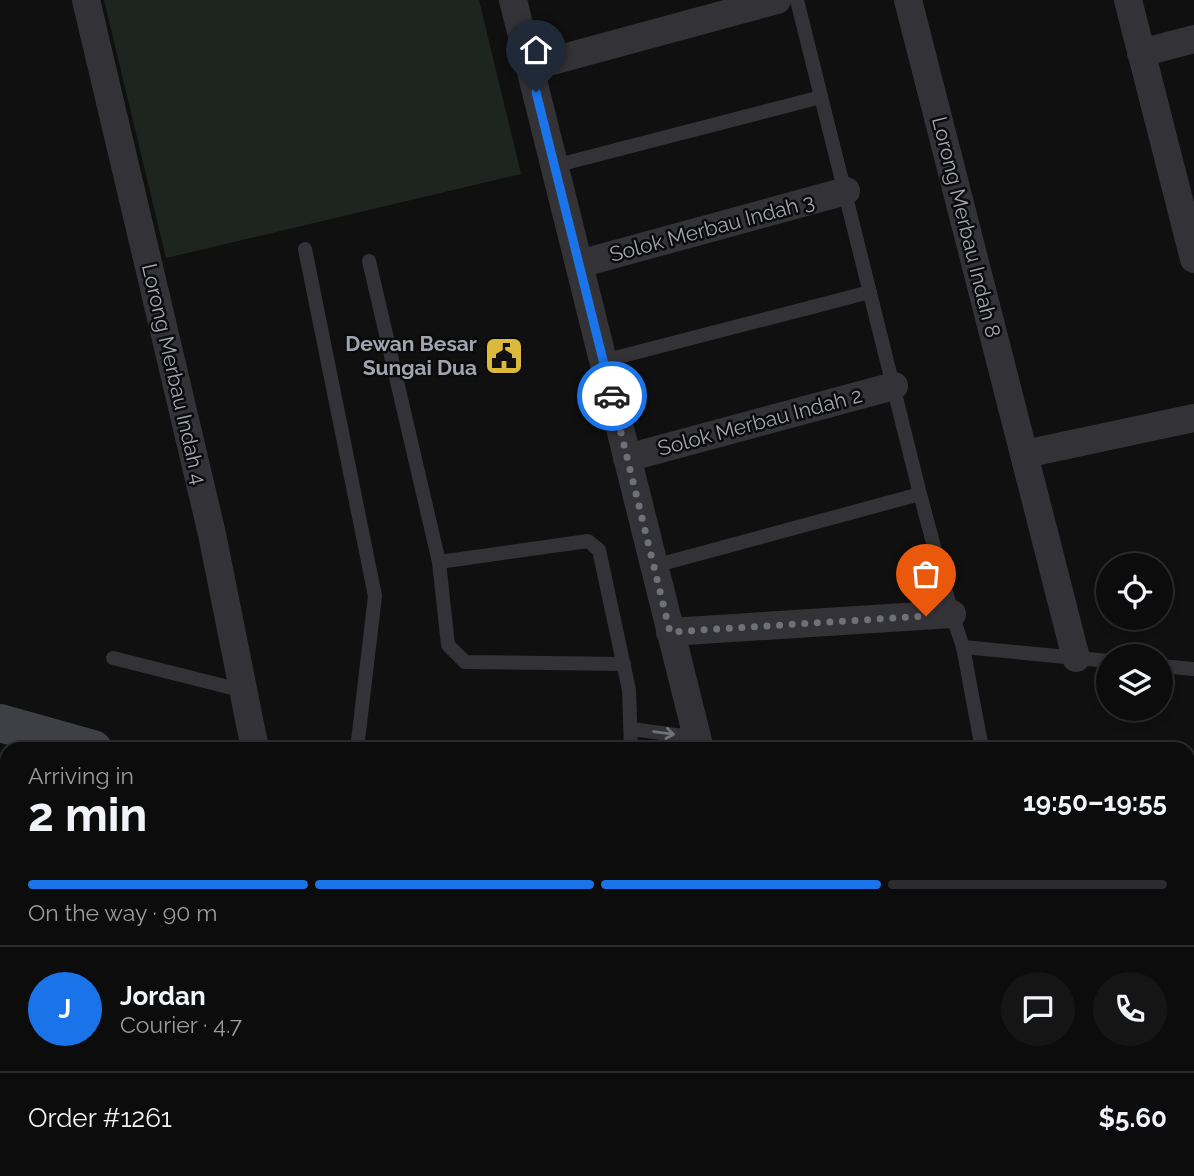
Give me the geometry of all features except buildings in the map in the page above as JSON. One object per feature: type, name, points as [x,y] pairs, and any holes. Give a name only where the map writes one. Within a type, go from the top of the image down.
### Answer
[{"type":"main road","points":[[0,723],[68,742]]},
{"type":"street","name":"Lorong Merbau Indah 4","points":[[86,0],[212,534],[254,742]]},
{"type":"street","points":[[513,0],[698,742]]},
{"type":"street","points":[[530,67],[777,0]]},
{"type":"street","name":"Lorong Merbau Indah 8","points":[[908,0],[1076,658]]},
{"type":"street","points":[[1128,0],[1194,259]]},
{"type":"street","points":[[1141,53],[1194,39]]},
{"type":"street","name":"Solok Merbau Indah 3","points":[[579,264],[846,191]]},
{"type":"street","name":"Solok Merbau Indah 2","points":[[627,458],[894,386]]},
{"type":"street","points":[[1025,454],[1194,418]]},
{"type":"street","points":[[670,632],[952,614]]},
{"type":"lane","points":[[797,0],[920,494],[963,647],[981,742]]},
{"type":"lane","points":[[554,166],[821,97]]},
{"type":"lane","points":[[305,249],[375,596],[359,742]]},
{"type":"lane","points":[[369,261],[439,562],[448,645],[465,662],[624,664]]},
{"type":"lane","points":[[603,360],[870,292]]},
{"type":"lane","points":[[654,566],[920,494]]},
{"type":"lane","points":[[439,562],[588,541],[599,550],[629,690],[631,742]]},
{"type":"lane","points":[[963,647],[1096,660]]},
{"type":"lane","points":[[113,658],[245,691]]},
{"type":"lane","points":[[1173,667],[1194,669]]},
{"type":"lane","points":[[632,729],[693,742]]},
{"type":"shaded area","points":[[104,0],[479,0],[521,174],[166,258]]},
{"type":"way so far","points":[[612,396],[670,632],[926,616]]},
{"type":"place","name":"Dewan Besar Sungai Dua","points":[[504,356]]},
{"type":"route","points":[[536,92],[612,396]]}]
